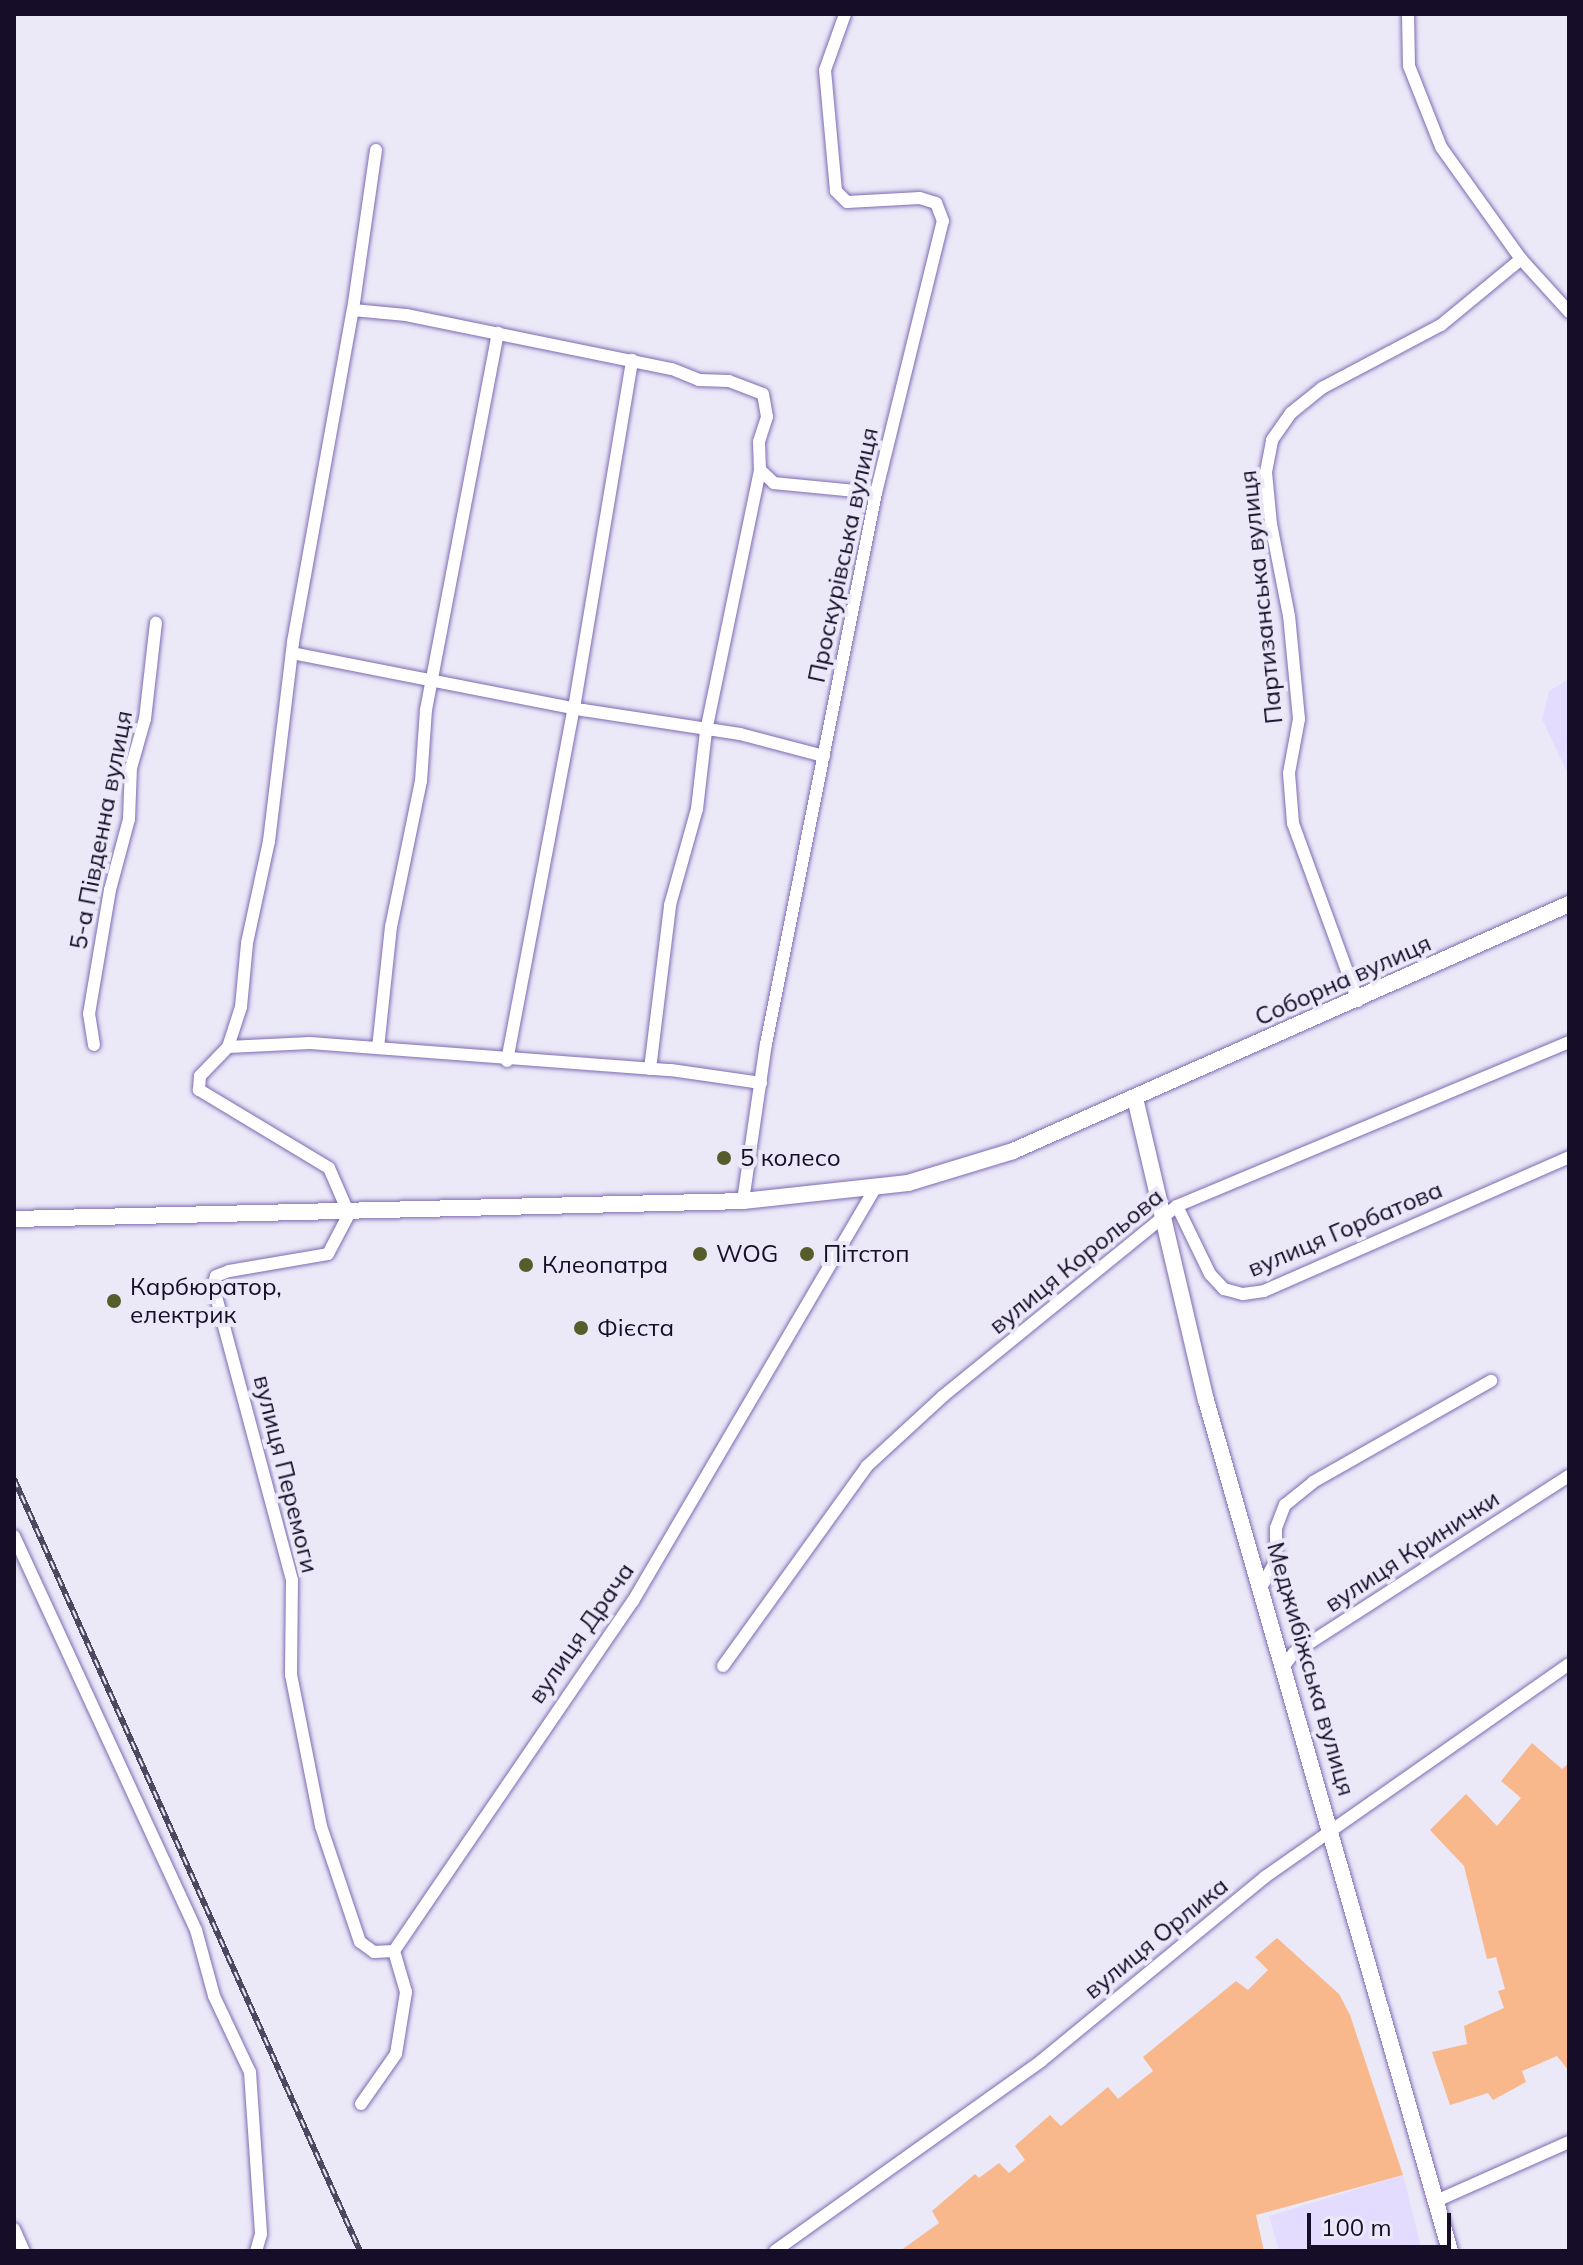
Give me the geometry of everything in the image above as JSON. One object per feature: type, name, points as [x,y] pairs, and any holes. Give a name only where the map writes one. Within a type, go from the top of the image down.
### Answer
[{"type":"main road","name":"Соборна вулиця","points":[[14,1219],[349,1214],[743,1201],[876,1187],[959,1171],[1358,1001],[1569,904]]},
{"type":"main road","name":"Меджибіжська вулиця","points":[[1135,1098],[1206,1400],[1263,1584],[1283,1667],[1450,2251]]},
{"type":"street","name":"Проскурівська вулиця","points":[[743,1201],[761,1083],[876,493],[943,221],[936,203],[920,198],[847,202],[836,191],[825,70],[845,14]]},
{"type":"street","points":[[1408,14],[1409,66],[1421,106],[1441,147],[1521,259],[1569,312]]},
{"type":"street","points":[[349,1214],[329,1168],[199,1090],[200,1076],[228,1047],[241,1007],[247,943],[269,841],[292,653],[353,310],[376,150]]},
{"type":"street","name":"Партизанська вулиця","points":[[1358,1001],[1293,823],[1289,773],[1299,719],[1289,616],[1271,524],[1266,472],[1272,440],[1291,413],[1322,388],[1441,325],[1521,259]]},
{"type":"street","points":[[353,310],[498,333],[632,360],[699,380],[729,381],[763,394],[767,417],[759,442],[760,470],[706,731],[697,809],[670,905],[650,1069]]},
{"type":"street","points":[[378,1048],[391,927],[498,333]]},
{"type":"street","points":[[507,1061],[574,708],[632,360]]},
{"type":"street","points":[[760,470],[774,483],[876,493]]},
{"type":"street","name":"5-а Південна вулиця","points":[[94,1045],[89,1014],[110,890],[129,819],[131,768],[145,719],[156,623]]},
{"type":"street","points":[[292,653],[824,756]]},
{"type":"street","points":[[228,1047],[251,1042],[378,1048],[507,1061],[650,1069],[761,1083]]},
{"type":"street","name":"вулиця Корольова","points":[[723,1666],[867,1466],[943,1396],[1177,1206],[1569,1042]]},
{"type":"street","name":"вулиця Горбатова","points":[[1177,1206],[1210,1274],[1224,1289],[1243,1294],[1264,1291],[1569,1157]]},
{"type":"street","name":"вулиця Драча","points":[[394,1951],[633,1601],[876,1187]]},
{"type":"street","name":"вулиця Перемоги","points":[[349,1214],[328,1254],[229,1271],[216,1276],[213,1286],[292,1580],[291,1675],[321,1826],[360,1942],[367,1950],[394,1951]]},
{"type":"street","points":[[1263,1584],[1276,1561],[1276,1528],[1285,1505],[1313,1482],[1491,1381]]},
{"type":"street","name":"вулиця Кринички","points":[[1283,1667],[1294,1653],[1569,1476]]},
{"type":"street","points":[[14,1536],[196,1930],[214,1996],[250,2072],[261,2234],[256,2251]]},
{"type":"street","name":"вулиця Орлика","points":[[775,2251],[1041,2061],[1265,1877],[1332,1833],[1424,1763],[1569,1664]]},
{"type":"street","points":[[361,2104],[396,2054],[406,1992],[394,1951]]},
{"type":"street","points":[[1436,2201],[1569,2142]]},
{"type":"street","points":[[14,2229],[24,2251]]},
{"type":"shaded area","points":[[1569,679],[1569,776],[1542,719],[1549,691]]},
{"type":"shaded area","points":[[1532,1743],[1562,1769],[1569,1763],[1569,2071],[1557,2056],[1522,2071],[1526,2082],[1493,2100],[1488,2093],[1450,2105],[1432,2052],[1467,2044],[1464,2026],[1504,2008],[1498,1991],[1505,1989],[1496,1957],[1487,1959],[1464,1866],[1430,1830],[1466,1794],[1497,1826],[1521,1798],[1501,1781]]},
{"type":"shaded area","points":[[1277,1938],[1339,1994],[1350,2015],[1403,2175],[1256,2215],[1264,2251],[900,2251],[939,2223],[932,2211],[975,2174],[979,2178],[999,2163],[1009,2173],[1025,2160],[1015,2146],[1050,2115],[1061,2126],[1108,2087],[1118,2099],[1153,2071],[1143,2057],[1236,1981],[1248,1990],[1268,1970],[1255,1957]]},
{"type":"shaded area","points":[[1403,2175],[1422,2251],[1279,2251],[1269,2216]]},
{"type":"railway","points":[[14,1479],[360,2251]]},
{"type":"place","name":"5 колесо","points":[[724,1158]]},
{"type":"place","name":"WOG","points":[[700,1254]]},
{"type":"place","name":"Пітстоп","points":[[807,1254]]},
{"type":"place","name":"Клеопатра","points":[[526,1265]]},
{"type":"place","name":"Карбюратор, електрик","points":[[114,1301]]},
{"type":"place","name":"Фієста","points":[[581,1328]]}]
